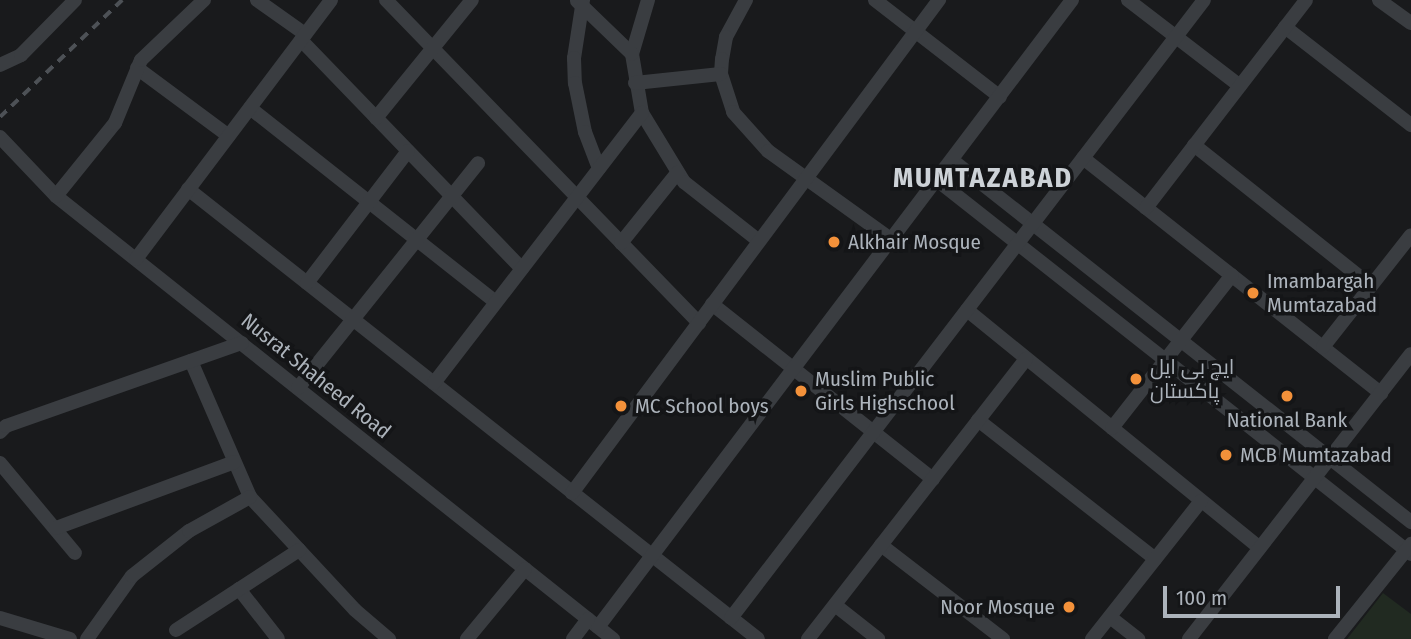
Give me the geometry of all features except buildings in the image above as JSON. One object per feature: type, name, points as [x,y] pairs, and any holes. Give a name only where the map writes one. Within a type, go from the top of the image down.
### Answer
[{"type":"street","points":[[0,65],[20,55],[75,0]]},
{"type":"street","points":[[56,196],[115,123],[137,68],[204,0]]},
{"type":"street","points":[[257,0],[303,37],[376,118],[522,269]]},
{"type":"street","points":[[136,259],[331,0]]},
{"type":"street","points":[[386,0],[699,323]]},
{"type":"street","points":[[376,118],[472,0]]},
{"type":"street","points":[[648,0],[632,54],[642,113],[677,173],[759,241]]},
{"type":"street","points":[[746,0],[726,37],[721,74],[733,112],[747,131],[805,179],[892,240]]},
{"type":"street","points":[[875,0],[1000,97]]},
{"type":"street","points":[[572,492],[939,0]]},
{"type":"street","points":[[573,639],[593,623],[652,556],[1072,0]]},
{"type":"street","points":[[1128,0],[1240,86]]},
{"type":"street","points":[[731,618],[1204,0]]},
{"type":"street","points":[[1146,208],[1306,0]]},
{"type":"street","points":[[1380,0],[1411,23]]},
{"type":"street","points":[[580,2],[632,54]]},
{"type":"street","points":[[580,2],[575,83],[585,132],[599,168]]},
{"type":"street","points":[[1285,27],[1411,125]]},
{"type":"street","points":[[137,68],[229,136]]},
{"type":"street","points":[[635,83],[721,74]]},
{"type":"street","points":[[250,108],[496,302]]},
{"type":"street","points":[[434,383],[642,113]]},
{"type":"street","name":"Nusrat Shaheed Road","points":[[0,137],[56,196],[614,639]]},
{"type":"street","points":[[1194,145],[1371,286]]},
{"type":"street","points":[[307,283],[408,151]]},
{"type":"street","points":[[1083,158],[1381,393]]},
{"type":"street","points":[[953,160],[1411,522]]},
{"type":"street","points":[[298,388],[478,163]]},
{"type":"street","points":[[621,243],[677,173]]},
{"type":"street","points":[[937,180],[1409,549],[1335,639]]},
{"type":"street","points":[[188,189],[758,639]]},
{"type":"street","points":[[1322,347],[1411,235]]},
{"type":"street","points":[[1112,428],[1231,275]]},
{"type":"street","points":[[712,304],[933,479]]},
{"type":"street","points":[[967,310],[1260,548]]},
{"type":"street","points":[[0,432],[242,343]]},
{"type":"street","points":[[1189,639],[1411,354]]},
{"type":"street","points":[[808,639],[1026,359]]},
{"type":"street","points":[[191,361],[250,497],[389,639]]},
{"type":"street","points":[[978,420],[1155,559]]},
{"type":"street","points":[[56,528],[234,462]]},
{"type":"street","points":[[0,463],[75,553]]},
{"type":"street","points":[[87,639],[132,576],[189,531],[250,497]]},
{"type":"street","points":[[1092,639],[1201,501]]},
{"type":"street","points":[[881,545],[1003,639]]},
{"type":"street","points":[[176,630],[299,550]]},
{"type":"street","points":[[467,639],[526,569]]},
{"type":"street","points":[[240,589],[278,639]]},
{"type":"street","points":[[835,605],[878,639]]},
{"type":"street","points":[[1110,617],[1138,639]]},
{"type":"street","points":[[0,618],[60,638]]},
{"type":"shaded area","points":[[1383,593],[1411,614],[1411,639],[1347,639]]},
{"type":"railway","points":[[0,117],[122,0]]},
{"type":"place","name":"Alkhair Mosque","points":[[834,242]]},
{"type":"place","name":"Imambargah Mumtazabad","points":[[1253,293]]},
{"type":"place","name":"ایچ بی ایل پاکستان","points":[[1136,379]]},
{"type":"place","name":"Muslim Public Girls Highschool","points":[[801,391]]},
{"type":"place","name":"National Bank","points":[[1287,396]]},
{"type":"place","name":"MC School boys","points":[[621,406]]},
{"type":"place","name":"MCB Mumtazabad","points":[[1226,455]]},
{"type":"place","name":"Noor Mosque","points":[[1069,607]]},
{"type":"district","name":"MUMTAZABAD","points":[[983,178]]}]
